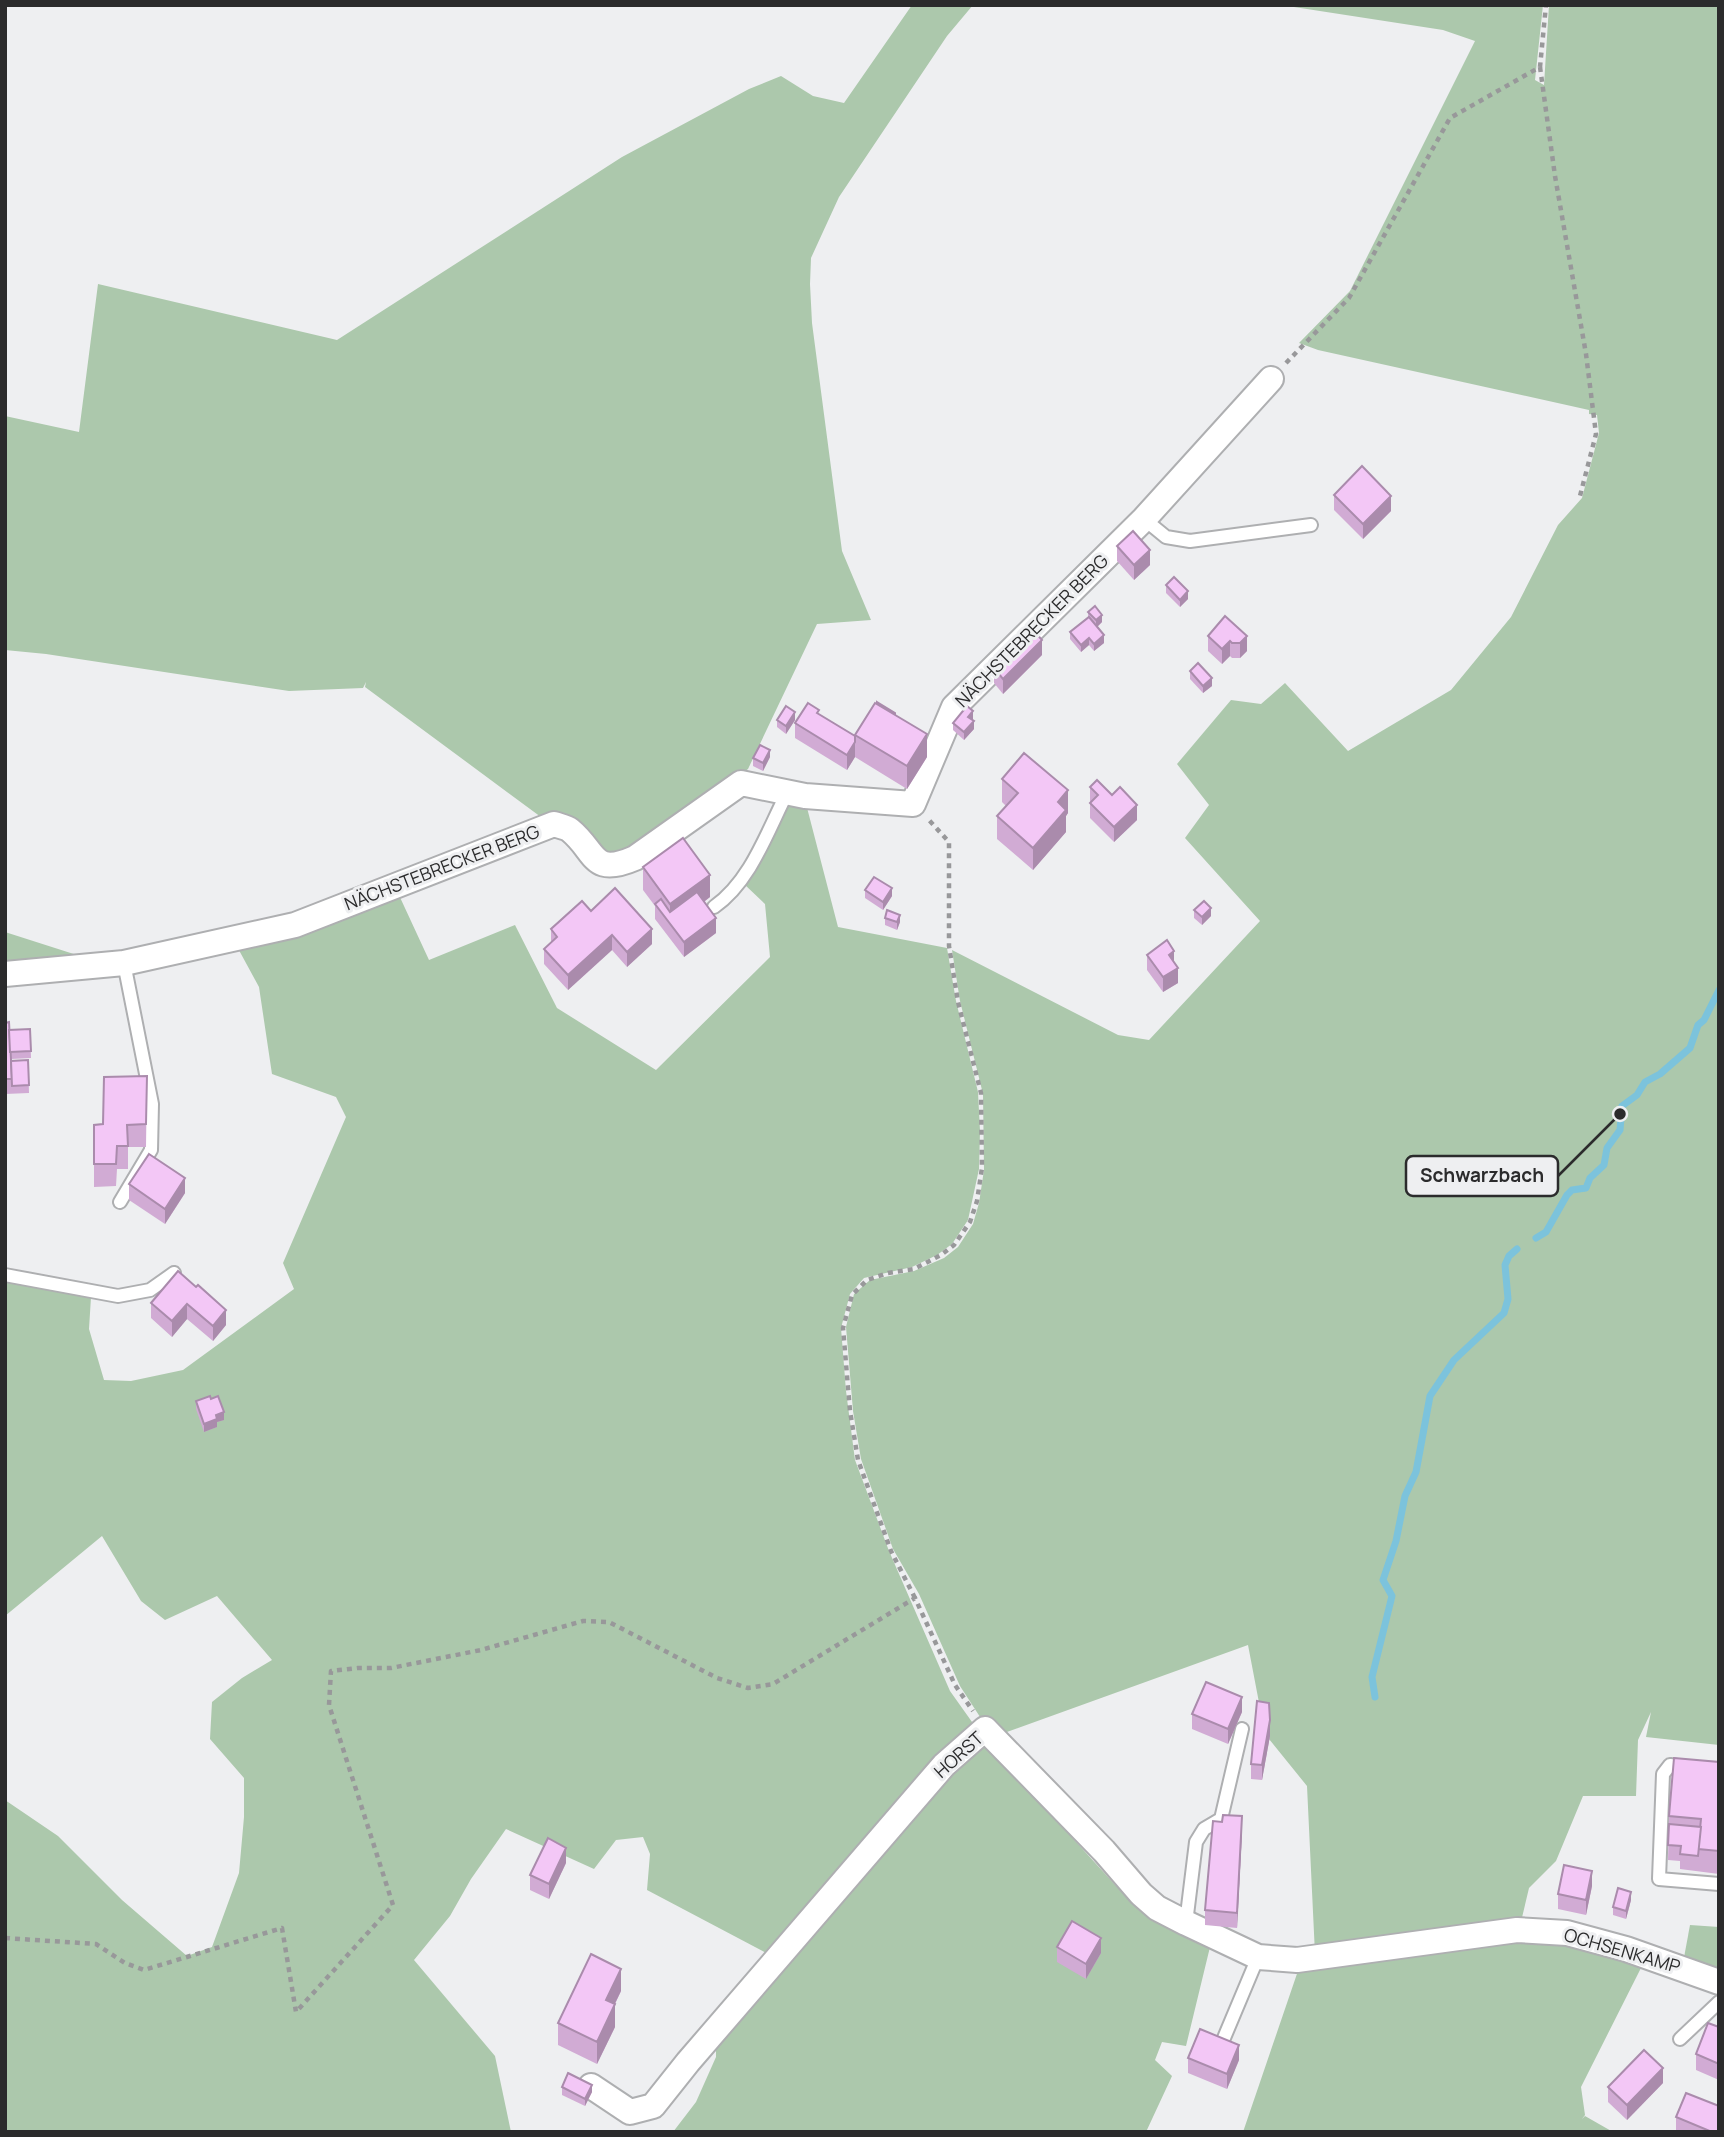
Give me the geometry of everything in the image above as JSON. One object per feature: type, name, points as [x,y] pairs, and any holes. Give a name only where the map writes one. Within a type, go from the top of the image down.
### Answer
[{"type":"street","name":"NÄCHSTEBRECKER BERG","points":[[5,974],[124,963],[295,925],[554,824],[569,829],[592,856],[607,865],[620,864],[635,858],[741,783],[805,796],[913,804],[954,707],[1144,519],[1271,379]]},
{"type":"street","name":"HORST","points":[[591,2086],[630,2112],[653,2106],[944,1765],[985,1729],[1157,1908],[1258,1957],[1297,1960],[1398,1945]]},
{"type":"street","name":"OCHSENKAMP","points":[[1398,1945],[1517,1930],[1567,1933],[1626,1949],[1719,1982]]},
{"type":"lane","points":[[1144,519],[1166,537],[1190,541],[1311,525]]},
{"type":"lane","points":[[714,907],[729,897],[744,877],[787,793]]},
{"type":"lane","points":[[120,1202],[151,1150],[152,1104],[124,963]]},
{"type":"lane","points":[[5,1275],[118,1296],[150,1290],[174,1273]]},
{"type":"lane","points":[[1186,1923],[1196,1842],[1204,1829],[1221,1818],[1242,1729]]},
{"type":"lane","points":[[1704,1770],[1670,1765],[1663,1774],[1659,1879],[1719,1884]]},
{"type":"lane","points":[[1224,2038],[1258,1957]]},
{"type":"lane","points":[[1680,2039],[1719,2002]]},
{"type":"path","points":[[1546,5],[1540,67],[1555,176],[1586,354],[1596,434],[1580,496]]},
{"type":"path","points":[[1271,379],[1349,298],[1450,118],[1540,67]]},
{"type":"path","points":[[913,804],[949,842],[949,946],[958,1002],[981,1093],[982,1168],[977,1201],[970,1222],[954,1245],[914,1269],[867,1280],[852,1295],[843,1328],[850,1411],[859,1460],[891,1551],[955,1685],[985,1729]]},
{"type":"path","points":[[5,1938],[96,1944],[125,1963],[144,1970],[282,1928],[296,2012],[393,1905],[329,1705],[331,1671],[391,1668],[481,1650],[583,1621],[609,1622],[717,1678],[748,1688],[773,1684],[915,1598]]},
{"type":"green space","points":[[912,5],[973,5],[947,36],[839,197],[811,258],[812,323],[842,551],[871,620],[817,624],[748,769],[637,850],[617,858],[545,820],[365,687],[366,682],[363,688],[289,691],[5,650],[5,416],[79,432],[98,284],[337,340],[622,157],[749,89],[781,76],[813,96],[844,103]]},
{"type":"green space","points":[[1281,5],[1543,5],[1535,80],[1544,85],[1549,5],[1719,5],[1719,1745],[1646,1737],[1651,1712],[1638,1740],[1636,1796],[1583,1796],[1556,1861],[1529,1888],[1520,1926],[1315,1954],[1307,1786],[1265,1734],[1248,1645],[993,1737],[960,1686],[919,1594],[893,1549],[861,1459],[853,1411],[846,1327],[854,1294],[870,1280],[914,1271],[944,1258],[958,1247],[973,1224],[979,1203],[984,1170],[983,1094],[960,1001],[952,950],[1118,1035],[1149,1040],[1260,921],[1185,838],[1209,805],[1177,764],[1231,700],[1261,704],[1285,683],[1348,751],[1451,690],[1511,617],[1558,525],[1582,498],[1599,433],[1597,415],[1589,414],[1589,410],[1318,350],[1299,343],[1350,291],[1475,41],[1443,30]]},
{"type":"green space","points":[[789,799],[805,800],[838,927],[947,948],[956,1001],[978,1092],[979,1169],[968,1220],[952,1244],[937,1255],[912,1267],[864,1278],[850,1294],[841,1328],[855,1460],[889,1551],[950,1691],[977,1729],[774,1957],[647,1890],[650,1854],[643,1837],[616,1840],[594,1869],[506,1829],[471,1879],[450,1916],[414,1960],[495,2056],[511,2132],[5,2132],[5,1800],[58,1836],[122,1900],[187,1956],[212,1947],[239,1873],[244,1778],[210,1739],[212,1702],[242,1678],[272,1660],[217,1596],[165,1620],[141,1601],[102,1536],[5,1616],[5,1280],[91,1297],[89,1329],[104,1380],[131,1381],[183,1370],[294,1289],[283,1263],[346,1117],[336,1097],[272,1074],[259,987],[234,941],[398,893],[429,960],[515,925],[557,1008],[656,1070],[770,957],[765,904],[744,884]]},
{"type":"green space","points":[[5,932],[80,956],[5,971]]},
{"type":"green space","points":[[980,1736],[1117,1887],[1153,1918],[1210,1947],[1186,2046],[1162,2042],[1155,2060],[1172,2076],[1146,2132],[673,2132],[696,2102],[716,2057],[716,2034]]},
{"type":"green space","points":[[1690,1925],[1719,1927],[1719,1979],[1683,1963]]},
{"type":"green space","points":[[1527,1934],[1644,1962],[1581,2087],[1585,2115],[1582,2119],[1585,2116],[1613,2132],[1243,2132],[1301,1962]]},
{"type":"building","points":[[1362,466],[1391,496],[1363,524],[1334,495]]},
{"type":"building","points":[[1133,531],[1150,550],[1134,565],[1117,546]]},
{"type":"building","points":[[1174,577],[1188,591],[1180,600],[1166,585]]},
{"type":"building","points":[[1095,606],[1102,615],[1096,620],[1088,612]]},
{"type":"building","points":[[1225,616],[1247,636],[1240,643],[1230,641],[1222,649],[1208,636]]},
{"type":"building","points":[[1089,617],[1104,635],[1094,644],[1089,638],[1081,645],[1070,632]]},
{"type":"building","points":[[1034,631],[1042,640],[1003,679],[994,668]]},
{"type":"building","points":[[1198,663],[1212,678],[1203,686],[1190,671]]},
{"type":"building","points":[[808,703],[819,710],[817,713],[855,736],[855,742],[847,755],[795,723]]},
{"type":"building","points":[[875,703],[927,734],[907,766],[855,735]]},
{"type":"building","points":[[877,704],[895,713],[895,715]]},
{"type":"building","points":[[786,706],[795,712],[786,726],[777,720]]},
{"type":"building","points":[[967,706],[973,711],[968,717],[974,721],[964,732],[953,723]]},
{"type":"building","points":[[760,745],[770,750],[763,763],[753,758]]},
{"type":"building","points":[[1024,753],[1068,790],[1058,802],[1066,810],[1033,848],[997,816],[1018,793],[1002,779]]},
{"type":"building","points":[[1097,780],[1112,795],[1120,787],[1137,805],[1114,827],[1090,803],[1098,795],[1090,787]]},
{"type":"building","points":[[683,838],[710,875],[670,904],[643,867]]},
{"type":"building","points":[[874,877],[892,888],[883,902],[865,890]]},
{"type":"building","points":[[615,888],[652,929],[627,952],[612,935],[568,975],[544,949],[557,937],[551,929],[582,901],[591,911]]},
{"type":"building","points":[[697,892],[716,918],[684,942],[655,904],[661,899],[670,912]]},
{"type":"building","points":[[1204,901],[1211,908],[1202,917],[1194,910]]},
{"type":"building","points":[[887,910],[900,915],[897,922],[885,918]]},
{"type":"building","points":[[1167,940],[1174,951],[1169,955],[1178,968],[1163,977],[1147,955]]},
{"type":"building","points":[[9,1022],[12,1079],[5,1079],[5,1023]]},
{"type":"building","points":[[30,1029],[31,1051],[10,1052],[9,1030]]},
{"type":"building","points":[[28,1060],[29,1085],[12,1086],[11,1061]]},
{"type":"building","points":[[147,1076],[146,1124],[127,1125],[128,1146],[117,1146],[116,1164],[94,1164],[94,1125],[103,1124],[104,1077]]},
{"type":"building","points":[[149,1154],[185,1178],[165,1209],[129,1184]]},
{"type":"building","points":[[178,1271],[226,1310],[213,1326],[187,1304],[172,1321],[151,1303]]},
{"type":"building","points":[[210,1396],[211,1399],[218,1396],[224,1412],[216,1415],[217,1419],[204,1424],[196,1401]]},
{"type":"building","points":[[1206,1682],[1242,1697],[1228,1729],[1192,1714]]},
{"type":"building","points":[[1257,1701],[1269,1703],[1270,1720],[1262,1765],[1251,1764]]},
{"type":"building","points":[[1674,1758],[1719,1762],[1719,1851],[1698,1849],[1701,1819],[1669,1816]]},
{"type":"building","points":[[1223,1815],[1242,1816],[1237,1913],[1205,1910],[1213,1821],[1222,1822]]},
{"type":"building","points":[[1669,1824],[1701,1827],[1698,1856],[1680,1854],[1681,1846],[1668,1845]]},
{"type":"building","points":[[548,1838],[566,1848],[549,1884],[530,1875]]},
{"type":"building","points":[[1564,1865],[1592,1871],[1586,1900],[1558,1894]]},
{"type":"building","points":[[1618,1888],[1631,1892],[1626,1911],[1613,1907]]},
{"type":"building","points":[[1072,1921],[1101,1938],[1086,1964],[1057,1947]]},
{"type":"building","points":[[591,1954],[621,1969],[606,2000],[615,2004],[597,2042],[558,2023]]},
{"type":"building","points":[[1708,2023],[1719,2027],[1719,2064],[1696,2054]]},
{"type":"building","points":[[1200,2029],[1239,2045],[1227,2074],[1188,2058]]},
{"type":"building","points":[[1644,2050],[1663,2068],[1627,2105],[1608,2087]]},
{"type":"building","points":[[568,2073],[592,2085],[585,2099],[562,2087]]},
{"type":"building","points":[[1686,2093],[1719,2106],[1719,2132],[1712,2132],[1676,2117]]},
{"type":"waterway","points":[[1536,1238],[1546,1232],[1567,1195],[1572,1190],[1586,1188],[1590,1178],[1604,1165],[1607,1148],[1620,1130],[1622,1106],[1637,1095],[1645,1082],[1660,1074],[1690,1048],[1698,1025],[1704,1020],[1719,990]]},
{"type":"waterway","points":[[1375,1697],[1372,1677],[1392,1596],[1383,1580],[1396,1541],[1405,1496],[1416,1472],[1430,1396],[1454,1360],[1504,1313],[1508,1299],[1505,1265],[1509,1256],[1517,1249]]},
{"type":"place","name":"Schwarzbach","points":[[1620,1114]]}]
